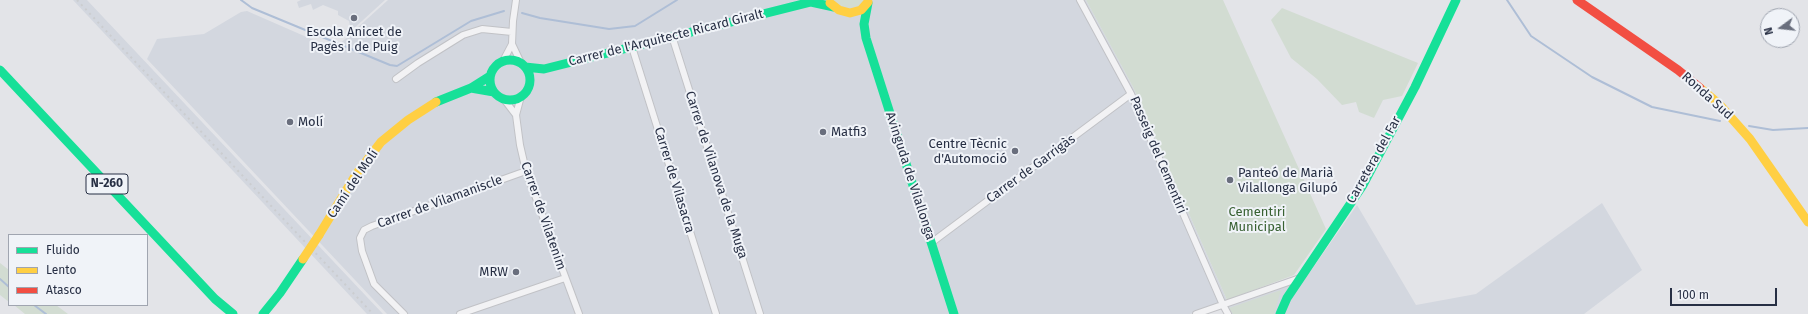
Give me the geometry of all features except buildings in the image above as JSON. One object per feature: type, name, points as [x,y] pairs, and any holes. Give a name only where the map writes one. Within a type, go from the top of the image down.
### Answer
[{"type":"main road","name":"Carretera del Far","points":[[1280,314],[1287,298],[1362,185],[1414,87],[1456,0]]},
{"type":"main road","name":"Ronda Sud","points":[[1577,0],[1678,70],[1719,104],[1750,139],[1808,222]]},
{"type":"main road","name":"Carrer de l'Arquitecte Ricard Giralt","points":[[523,65],[544,69],[812,1],[832,4],[845,12]]},
{"type":"main road","points":[[845,12],[856,12],[869,1]]},
{"type":"main road","name":"Avinguda de Vilallonga","points":[[869,1],[864,24],[866,38],[954,314]]},
{"type":"main road","name":"Avinguda de Vilallonga","points":[[845,12],[855,18],[866,38]]},
{"type":"main road","points":[[471,88],[494,92],[503,98],[510,100],[521,96],[527,90],[530,82],[529,73],[523,65],[510,60],[503,61],[496,66],[490,76],[490,83],[494,92]]},
{"type":"main road","name":"Carrer de l'Arquitecte Ricard Giralt","points":[[530,82],[544,69]]},
{"type":"main road","name":"N-260","points":[[0,70],[215,299],[233,314]]},
{"type":"main road","name":"Camí del Molí","points":[[262,314],[280,293],[319,235],[355,176],[381,142],[408,120],[435,102],[471,88],[490,76]]},
{"type":"main road","name":"Camí del Molí","points":[[272,314],[280,293]]},
{"type":"main road","name":"N-260","points":[[215,299],[224,314]]},
{"type":"street","points":[[516,0],[512,44],[523,65]]},
{"type":"street","name":"Passeig del Cementiri","points":[[1080,0],[1131,94],[1228,314]]},
{"type":"street","points":[[396,79],[418,63],[463,35],[482,29],[512,32]]},
{"type":"street","name":"Carrer de Vilanova de la Muga","points":[[672,36],[760,314]]},
{"type":"street","points":[[503,61],[512,44]]},
{"type":"street","name":"Carrer de Vilasacra","points":[[632,47],[716,314]]},
{"type":"street","name":"Carrer de Garrigàs","points":[[931,243],[1131,94]]},
{"type":"street","name":"Carrer de Vilatenim","points":[[521,96],[516,115],[520,145],[526,171],[579,314]]},
{"type":"street","name":"Carrer de Vilatenim","points":[[503,98],[516,115]]},
{"type":"street","name":"Carrer de Vilamaniscle","points":[[404,314],[374,284],[362,251],[360,238],[364,230],[526,171]]},
{"type":"street","points":[[460,314],[565,278]]},
{"type":"street","points":[[1196,314],[1300,278]]},
{"type":"shaded area","points":[[73,0],[87,0],[383,314],[367,314]]},
{"type":"shaded area","name":"Escola Anicet de Pagès i de Puig","points":[[301,0],[385,0],[351,31],[349,21],[338,15],[338,11],[323,5],[313,10],[311,4],[299,8],[297,2]]},
{"type":"shaded area","points":[[388,0],[1086,0],[1133,87],[1227,300],[1226,302],[1190,314],[387,314],[147,59],[157,39],[204,34],[241,12],[247,11],[334,49]]},
{"type":"shaded area","points":[[1602,203],[1642,270],[1584,314],[1232,314],[1226,302],[1310,272],[1357,205],[1416,305],[1476,294]]},
{"type":"green space","points":[[834,0],[864,0],[858,6],[850,8],[842,6]]},
{"type":"green space","name":"Cementiri Municipal","points":[[1086,0],[1223,0],[1326,229],[1294,275],[1227,300],[1133,87]]},
{"type":"green space","points":[[1282,8],[1418,63],[1402,96],[1383,100],[1374,118],[1359,112],[1356,102],[1342,105],[1317,79],[1291,58],[1271,20]]},
{"type":"green space","points":[[0,263],[8,269],[8,301],[0,295]]},
{"type":"green space","points":[[1281,290],[1274,314],[1233,314],[1229,308]]},
{"type":"green space","points":[[15,306],[57,306],[68,314],[25,314]]},
{"type":"waterway","points":[[241,0],[252,8],[390,65],[397,66],[471,21],[504,11]]},
{"type":"waterway","points":[[522,13],[540,18],[609,29],[635,26],[677,0]]},
{"type":"waterway","points":[[1507,0],[1531,36],[1592,77],[1652,107],[1720,121]]},
{"type":"waterway","points":[[1749,126],[1773,130],[1808,128]]},
{"type":"waterway","points":[[0,279],[8,286]]},
{"type":"waterway","points":[[35,306],[46,314]]},
{"type":"railway","points":[[77,0],[373,314]]},
{"type":"traffic: fast","points":[[1280,314],[1287,298],[1363,185],[1415,87],[1456,0]]},
{"type":"traffic: fast","points":[[525,67],[544,69],[811,2],[834,7]]},
{"type":"traffic: fast","points":[[868,3],[864,24],[866,38],[954,314]]},
{"type":"traffic: fast","points":[[506,60],[514,60],[521,63],[527,69],[530,80],[527,91],[521,97],[514,100],[506,100],[499,97],[493,91],[490,84],[490,76],[493,69],[499,63],[506,60]]},
{"type":"traffic: fast","points":[[0,70],[215,299],[233,314]]},
{"type":"traffic: fast","points":[[436,102],[471,88],[490,76]]},
{"type":"traffic: fast","points":[[471,88],[494,92]]},
{"type":"traffic: fast","points":[[263,314],[280,293],[303,259]]},
{"type":"traffic: slow","points":[[830,3],[839,10],[850,13],[861,10],[868,2]]},
{"type":"traffic: slow","points":[[1700,88],[1719,104],[1750,139],[1808,222]]},
{"type":"traffic: slow","points":[[319,235],[355,176],[381,142],[408,120],[436,102]]},
{"type":"traffic: slow","points":[[303,259],[319,235]]},
{"type":"traffic: jam","points":[[1577,0],[1678,70],[1700,88]]},
{"type":"place","name":"Escola Anicet de Pagès i de Puig","points":[[354,18]]},
{"type":"place","name":"Molí","points":[[290,122]]},
{"type":"place","name":"Matfi3","points":[[823,132]]},
{"type":"place","name":"Centre Tècnic d'Automoció","points":[[1015,151]]},
{"type":"place","name":"Panteó de Marià Vilallonga Gilupó","points":[[1230,180]]},
{"type":"place","name":"MRW","points":[[516,272]]}]
